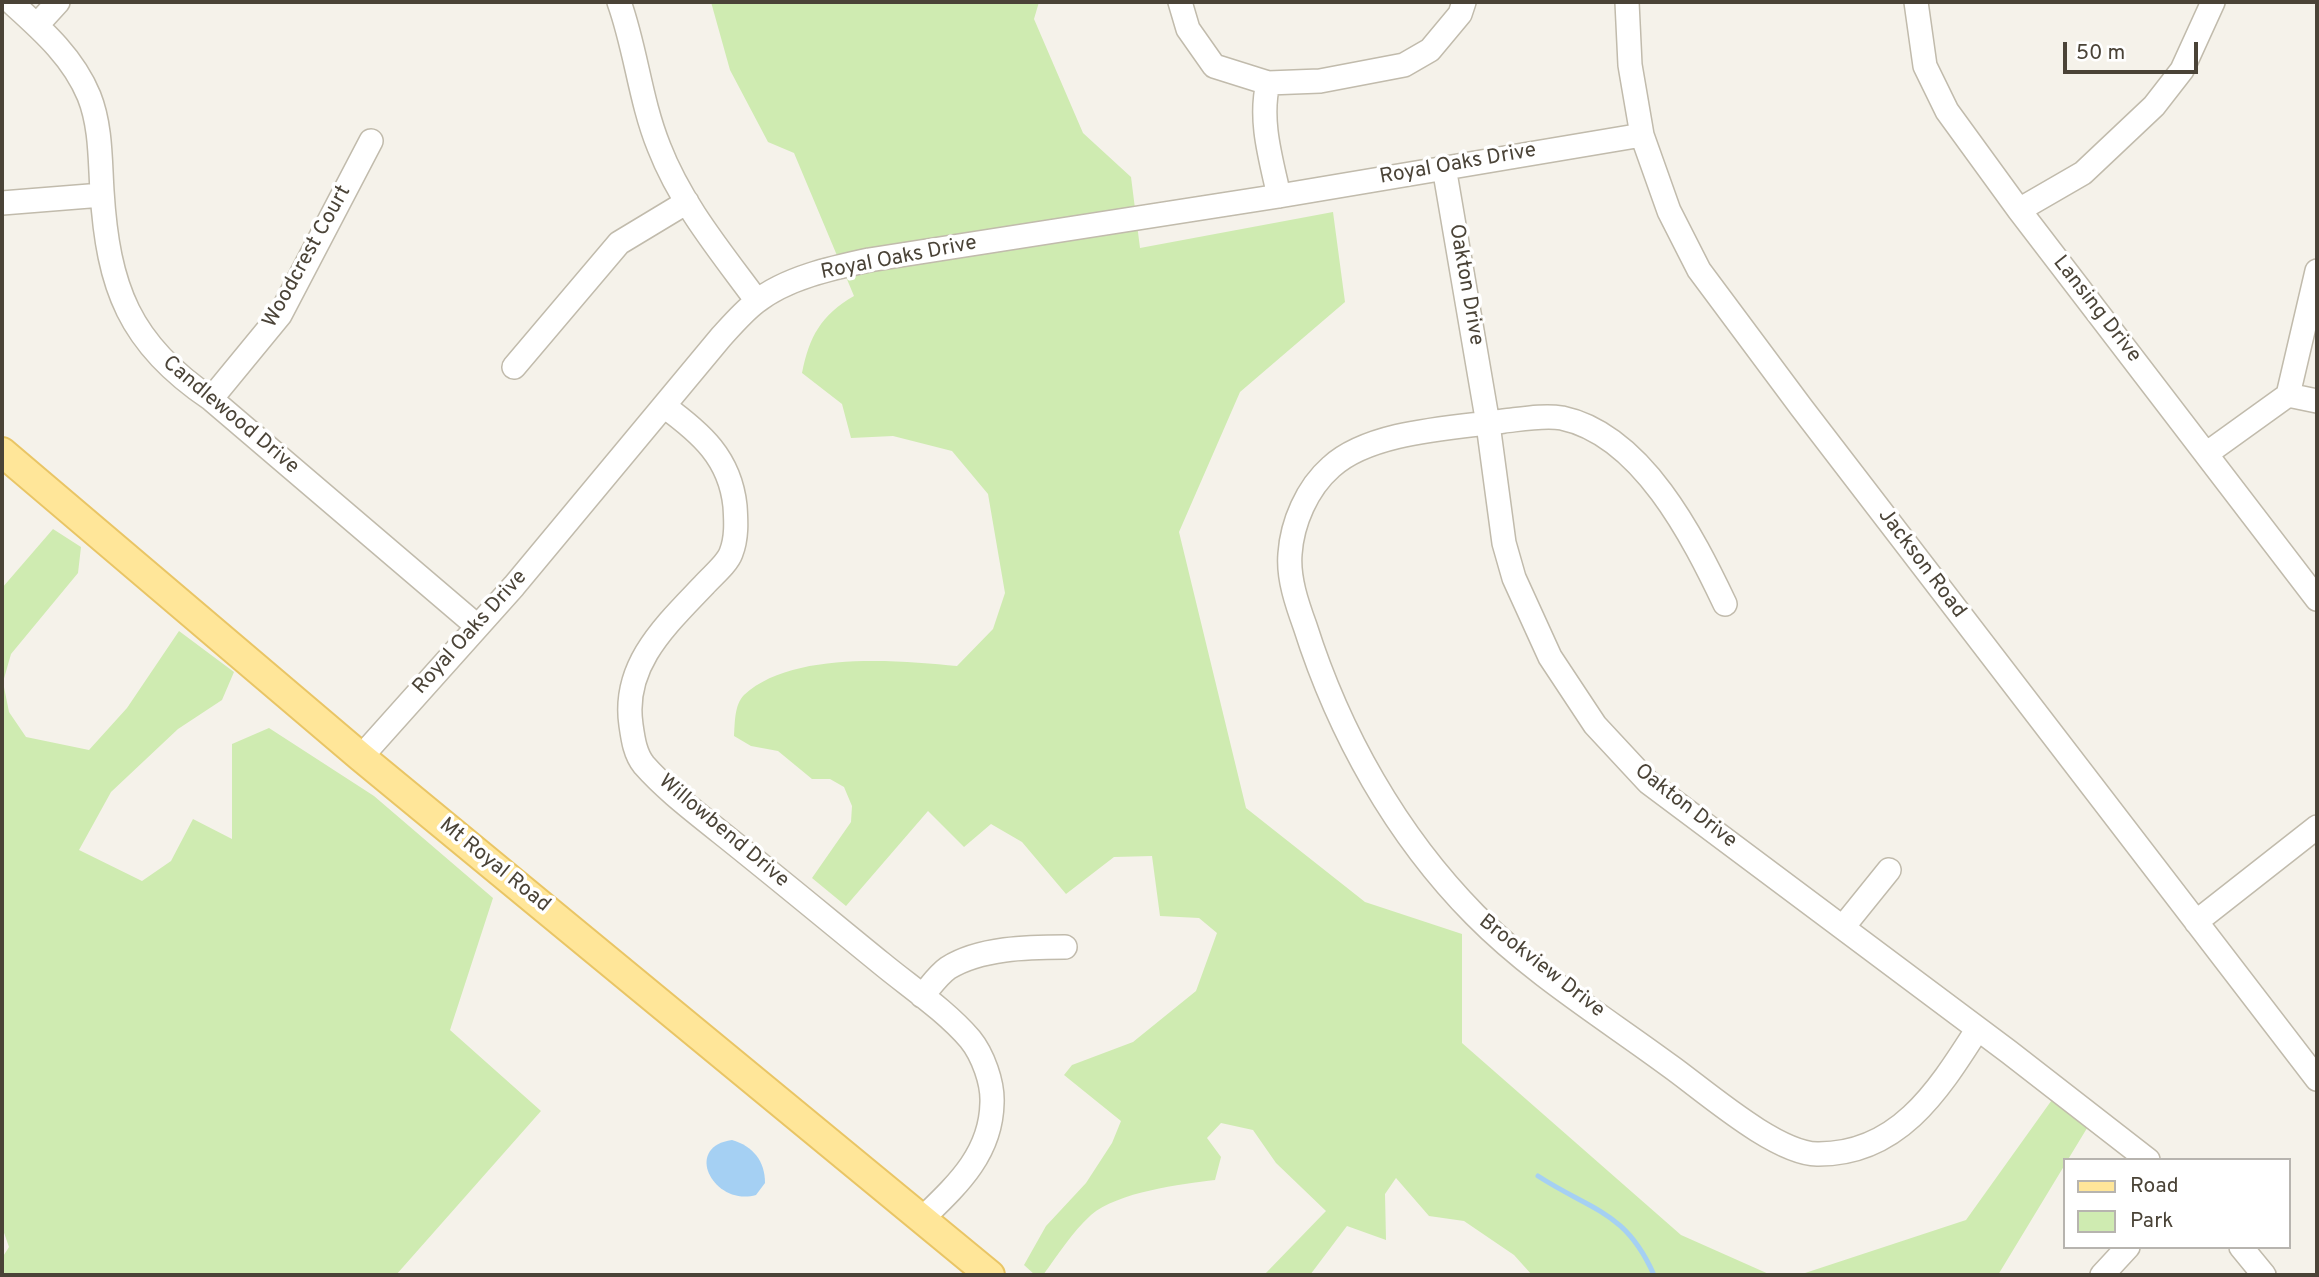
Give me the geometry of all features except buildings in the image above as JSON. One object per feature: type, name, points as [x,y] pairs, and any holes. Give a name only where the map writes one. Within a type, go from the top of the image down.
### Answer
[{"type":"main road","name":"Mt Royal Road","points":[[2,452],[360,757],[990,1275]]},
{"type":"street","name":"Candlewood Drive","points":[[11,2],[64,52],[90,98],[99,139],[102,195],[111,264],[135,327],[169,367],[211,399],[477,626]]},
{"type":"street","points":[[37,25],[58,2]]},
{"type":"street","points":[[619,2],[659,147],[687,202],[757,301]]},
{"type":"street","points":[[1180,2],[1188,29],[1214,66],[1268,83],[1320,80],[1404,65],[1430,50],[1460,14],[1464,2]]},
{"type":"street","name":"Jackson Road","points":[[1627,2],[1630,65],[1642,135],[1669,211],[1713,290],[2317,1079]]},
{"type":"street","name":"Lansing Drive","points":[[1916,2],[1925,66],[1936,91],[2019,210],[2317,599]]},
{"type":"street","points":[[2019,210],[2083,173],[2154,106],[2182,70],[2213,2]]},
{"type":"street","points":[[1268,83],[1263,102],[1267,145],[1279,196]]},
{"type":"street","name":"Royal Oaks Drive","points":[[360,757],[514,586],[712,346],[757,301],[809,277],[869,260],[1279,196],[1642,135]]},
{"type":"street","name":"Woodcrest Court","points":[[211,399],[280,315],[371,142]]},
{"type":"street","name":"Oakton Drive","points":[[1444,167],[1488,424],[1504,543],[1514,578],[1549,657],[1595,725],[1648,782],[2145,1158]]},
{"type":"street","points":[[2,203],[102,195]]},
{"type":"street","points":[[514,367],[619,243],[687,202]]},
{"type":"street","points":[[2206,454],[2288,395],[2317,271]]},
{"type":"street","points":[[2288,395],[2317,401]]},
{"type":"street","name":"Willowbend Drive","points":[[664,406],[702,436],[722,460],[734,497],[737,526],[731,555],[662,629],[643,657],[631,685],[630,715],[635,746],[642,763],[681,800],[922,996],[971,1040],[988,1073],[993,1101],[990,1128],[980,1153],[966,1176],[923,1218]]},
{"type":"street","name":"Brookview Drive","points":[[1725,604],[1689,532],[1645,473],[1615,442],[1560,418],[1488,424],[1389,439],[1356,450],[1331,467],[1311,492],[1295,521],[1290,555],[1291,576],[1316,662],[1386,806],[1417,849],[1476,916],[1525,959],[1783,1145],[1812,1154],[1861,1149],[1886,1138],[1912,1119],[1932,1096],[1977,1030]]},
{"type":"street","points":[[2196,922],[2317,827]]},
{"type":"street","points":[[1843,927],[1889,870]]},
{"type":"street","points":[[922,996],[946,969],[963,961],[1008,950],[1065,947]]},
{"type":"street","points":[[2102,1275],[2126,1249]]},
{"type":"street","points":[[2243,1249],[2264,1275]]},
{"type":"green space","points":[[711,2],[1039,2],[1034,19],[1083,133],[1131,177],[1140,248],[1333,212],[1345,302],[1240,392],[1179,532],[1246,808],[1365,902],[1462,934],[1462,1043],[1681,1235],[1771,1275],[1532,1275],[1514,1255],[1464,1221],[1429,1216],[1396,1178],[1385,1194],[1386,1240],[1347,1226],[1310,1275],[1264,1275],[1326,1211],[1276,1163],[1253,1130],[1221,1123],[1207,1138],[1221,1157],[1215,1180],[1150,1190],[1117,1200],[1084,1222],[1043,1275],[1035,1275],[1024,1265],[1046,1226],[1086,1183],[1112,1143],[1121,1121],[1064,1075],[1072,1065],[1133,1042],[1196,991],[1217,933],[1199,918],[1160,916],[1152,856],[1114,857],[1066,894],[1022,842],[991,824],[964,847],[928,811],[846,906],[812,878],[851,822],[852,806],[844,787],[830,779],[812,779],[778,751],[751,746],[734,736],[737,709],[744,695],[764,681],[789,671],[816,665],[876,661],[957,666],[993,629],[1005,593],[988,494],[952,451],[893,436],[851,438],[842,404],[802,373],[808,348],[818,328],[833,311],[854,296],[794,153],[768,142],[730,70]]},
{"type":"green space","points":[[53,529],[81,547],[78,573],[11,654],[3,682],[9,712],[26,737],[89,750],[127,708],[179,631],[234,672],[222,700],[178,729],[111,792],[79,850],[142,881],[171,861],[193,819],[232,839],[232,744],[269,728],[374,796],[493,898],[450,1030],[541,1111],[396,1275],[2,1275],[2,1258],[9,1247],[2,1227],[2,588]]},
{"type":"green space","points":[[2064,1083],[2098,1110],[2069,1158],[2064,1158],[2064,1166],[1998,1275],[1799,1275],[1966,1220]]},
{"type":"water","points":[[732,1140],[752,1150],[760,1161],[765,1183],[756,1195],[741,1196],[728,1192],[717,1185],[709,1175],[709,1153],[717,1145]]},
{"type":"waterway","points":[[1538,1176],[1619,1225],[1632,1237],[1654,1275]]}]
